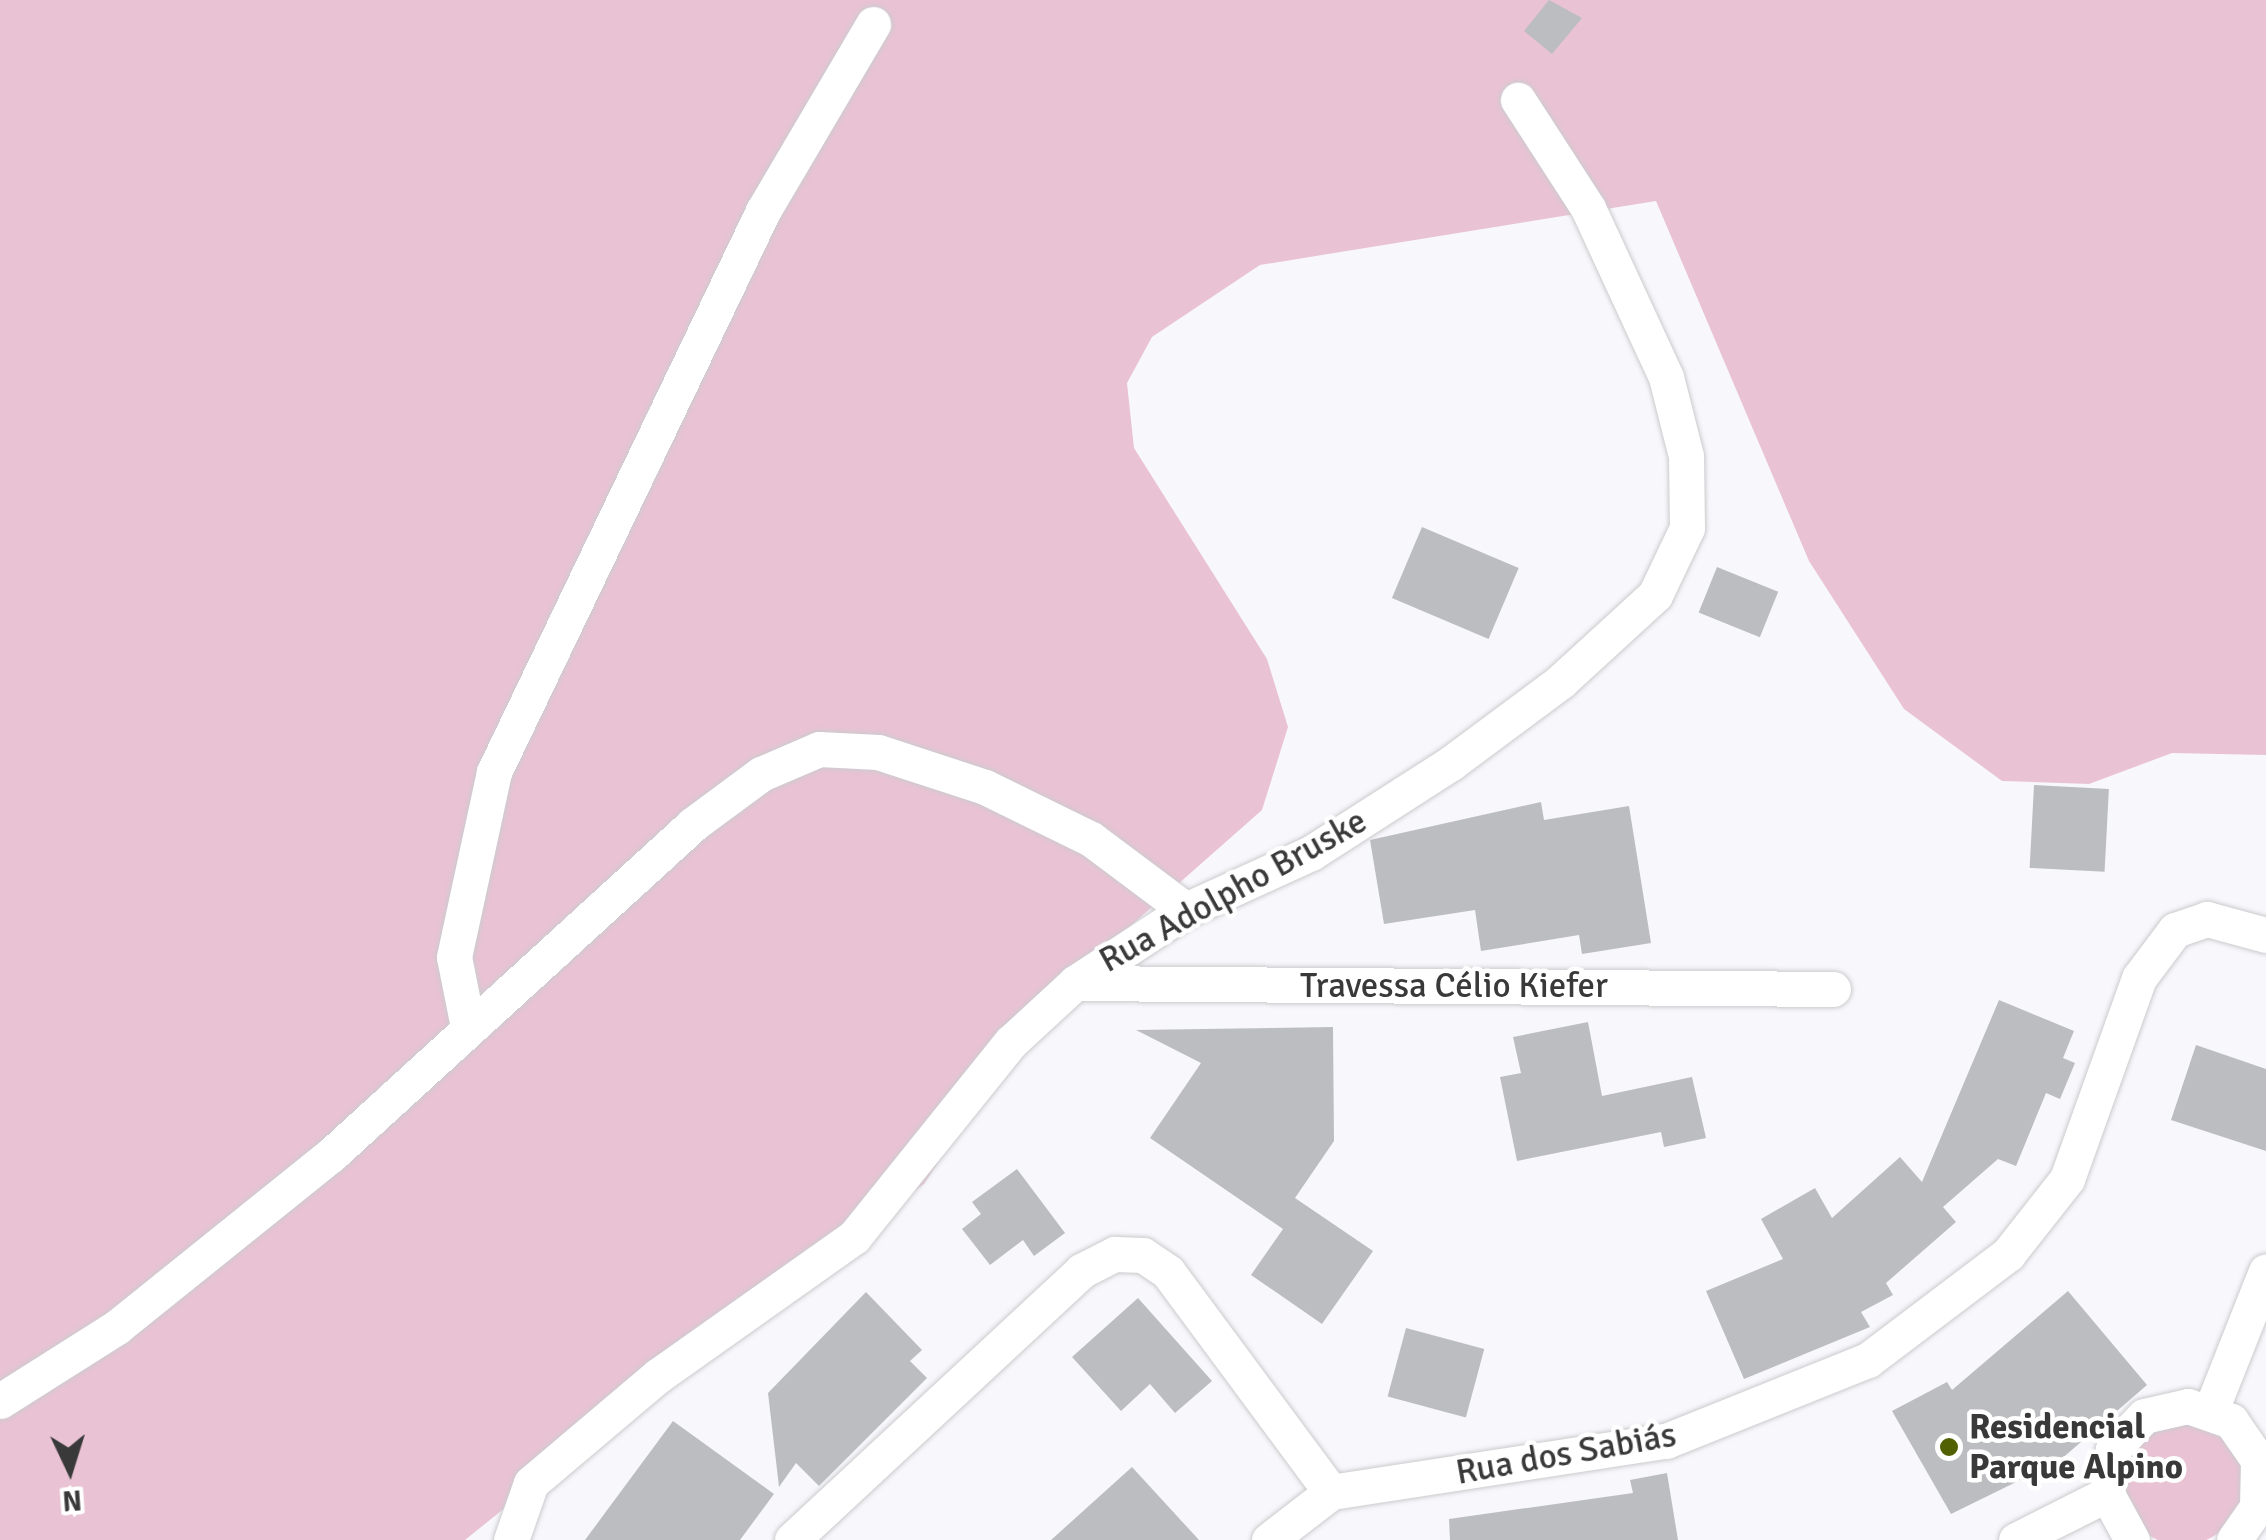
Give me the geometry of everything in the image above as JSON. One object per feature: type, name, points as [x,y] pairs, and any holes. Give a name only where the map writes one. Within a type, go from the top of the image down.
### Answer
[{"type":"street","points":[[468,1028],[454,957],[494,772],[763,211],[873,24]]},
{"type":"street","name":"Rua Adolpho Bruske","points":[[511,1540],[531,1483],[658,1375],[854,1238],[1010,1042],[1075,983],[1186,910],[1311,853],[1560,682],[1655,594],[1687,528],[1686,456],[1666,377],[1626,288],[1518,100]]},
{"type":"street","points":[[0,1401],[194,1267],[468,1028],[692,825],[761,774],[820,749],[878,752],[984,786],[1091,839],[1186,910]]},
{"type":"street","name":"Rua dos Sabiás","points":[[1330,1492],[1666,1441],[1868,1360],[2008,1254],[2067,1178],[2139,978],[2175,930],[2207,919],[2266,935]]},
{"type":"street","name":"Travessa Célio Kiefer","points":[[1075,983],[1832,989]]},
{"type":"street","points":[[792,1540],[1081,1271],[1116,1254],[1142,1255],[1168,1272],[1330,1492],[1268,1540]]},
{"type":"street","points":[[2211,1410],[2266,1271]]},
{"type":"street","points":[[2132,1540],[2107,1494],[2126,1430],[2165,1407],[2211,1410],[2231,1421],[2258,1460],[2257,1507],[2234,1540]]},
{"type":"street","points":[[2016,1540],[2107,1494]]},
{"type":"shaded area","points":[[0,0],[2266,0],[2266,755],[2172,753],[2089,784],[2002,781],[1904,709],[1809,561],[1656,201],[1260,265],[1152,337],[1127,383],[1134,448],[1267,659],[1288,727],[1262,810],[1041,1005],[924,1184],[763,1300],[465,1540],[0,1540]]},
{"type":"shaded area","points":[[2182,1421],[2206,1426],[2226,1439],[2239,1459],[2244,1483],[2239,1507],[2226,1527],[2206,1540],[2182,1545],[2158,1540],[2138,1527],[2125,1507],[2120,1483],[2125,1459],[2138,1439],[2158,1426]]},
{"type":"building","points":[[1549,0],[1582,18],[1552,54],[1524,31]]},
{"type":"building","points":[[1422,527],[1519,568],[1489,639],[1392,598]]},
{"type":"building","points":[[1717,567],[1778,592],[1760,637],[1699,612]]},
{"type":"building","points":[[2034,785],[2109,789],[2105,872],[2030,868]]},
{"type":"building","points":[[1541,802],[1544,820],[1629,806],[1651,943],[1582,954],[1579,935],[1481,951],[1475,910],[1384,924],[1370,840]]},
{"type":"building","points":[[1999,1000],[2074,1031],[2063,1058],[2075,1063],[2060,1099],[2046,1093],[2016,1166],[1998,1159],[1943,1207],[1956,1222],[1886,1283],[1893,1295],[1861,1312],[1870,1327],[1744,1379],[1706,1291],[1783,1259],[1761,1219],[1815,1188],[1832,1218],[1900,1157],[1922,1182]]},
{"type":"building","points":[[1588,1022],[1602,1096],[1692,1077],[1706,1138],[1664,1147],[1661,1132],[1517,1161],[1500,1077],[1521,1073],[1513,1037]]},
{"type":"building","points":[[1333,1027],[1334,1141],[1295,1198],[1373,1251],[1322,1324],[1251,1275],[1283,1229],[1150,1138],[1201,1063],[1136,1030]]},
{"type":"building","points":[[2196,1045],[2266,1069],[2266,1151],[2171,1120]]},
{"type":"building","points":[[1017,1169],[1065,1233],[1034,1256],[1023,1240],[990,1265],[962,1229],[981,1214],[972,1202]]},
{"type":"building","points":[[2068,1291],[2147,1385],[2059,1461],[1951,1514],[1892,1411],[1947,1382],[1952,1390]]},
{"type":"building","points":[[866,1292],[922,1350],[910,1361],[927,1378],[819,1486],[796,1463],[779,1487],[768,1393]]},
{"type":"building","points":[[1138,1298],[1212,1381],[1175,1413],[1150,1384],[1121,1411],[1072,1357]]},
{"type":"building","points":[[1406,1328],[1484,1349],[1466,1418],[1388,1397]]},
{"type":"building","points":[[673,1421],[774,1494],[740,1540],[585,1540]]},
{"type":"building","points":[[1132,1467],[1199,1540],[1051,1540]]},
{"type":"building","points":[[1667,1473],[1678,1540],[1450,1540],[1449,1519],[1633,1493],[1630,1480]]},
{"type":"place","name":"Residencial Parque Alpino","points":[[1949,1447]]}]
